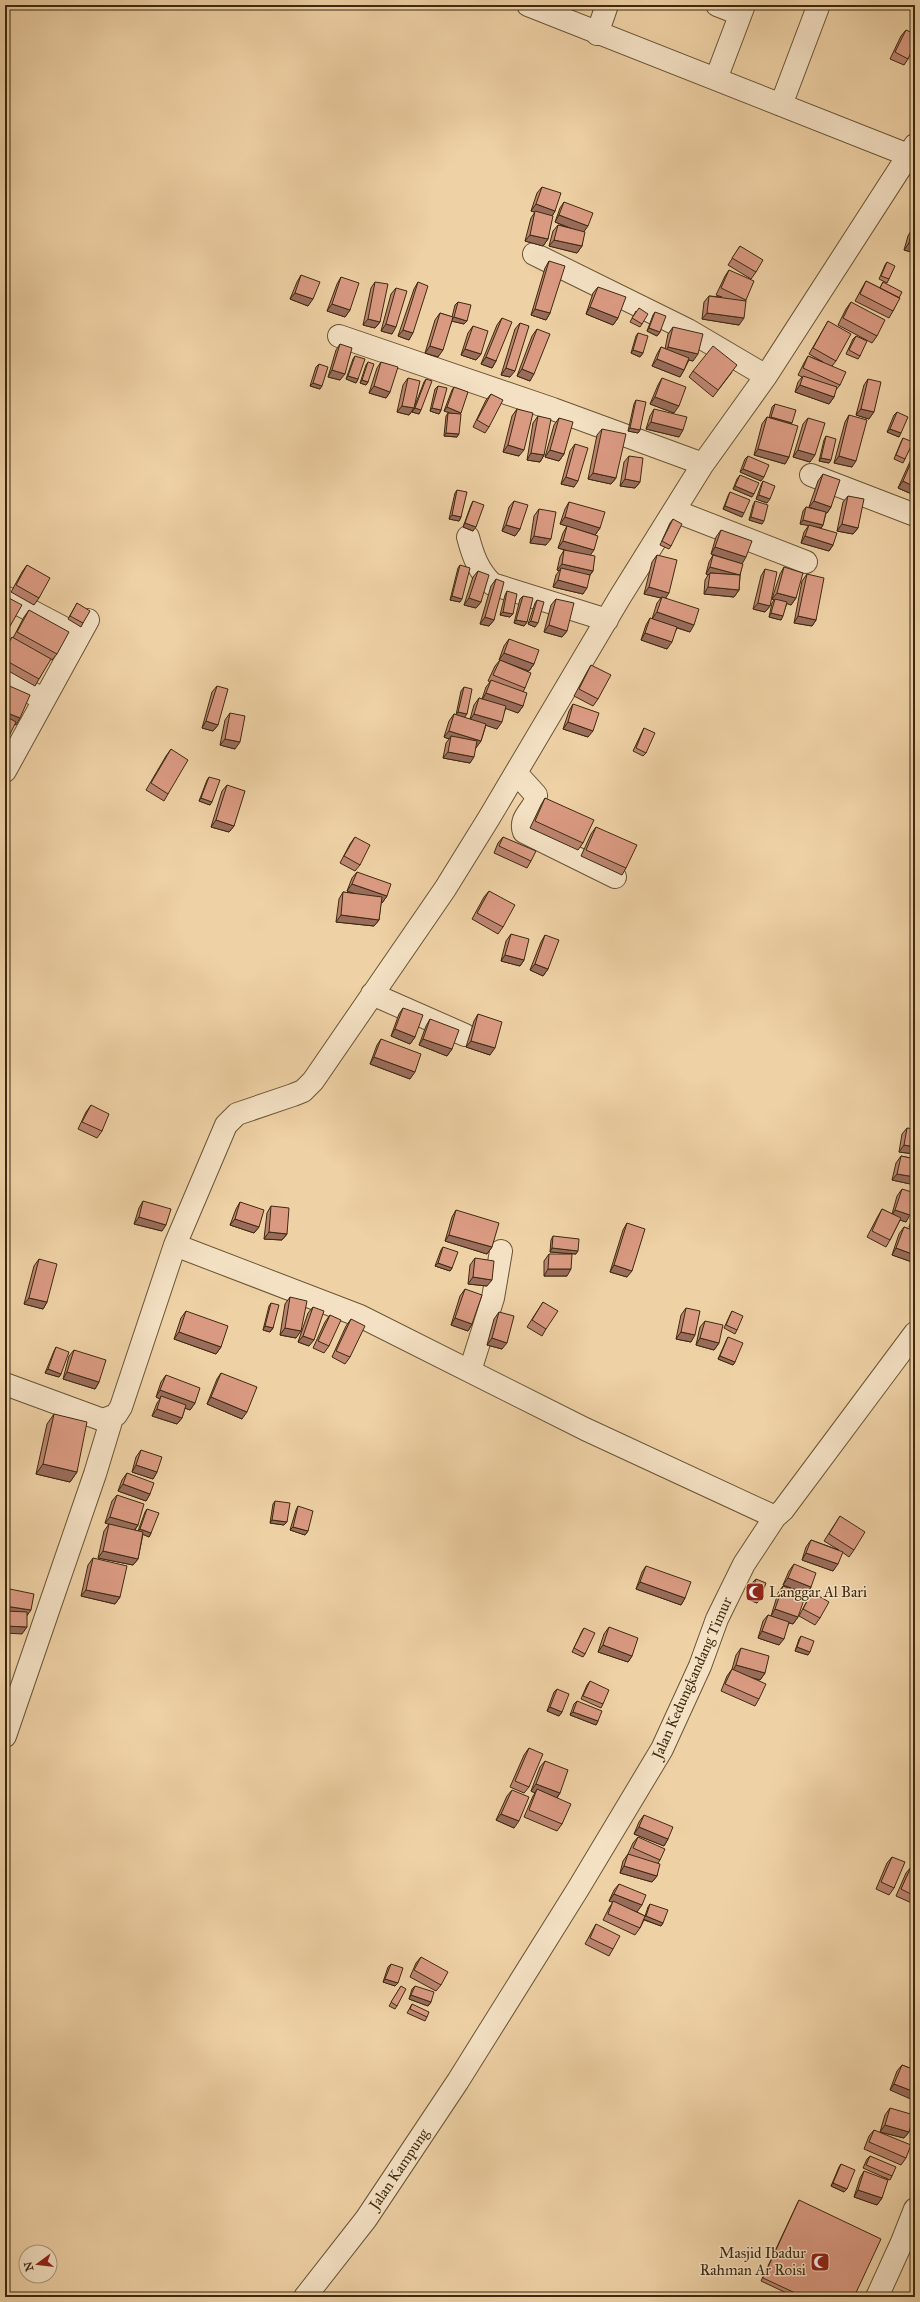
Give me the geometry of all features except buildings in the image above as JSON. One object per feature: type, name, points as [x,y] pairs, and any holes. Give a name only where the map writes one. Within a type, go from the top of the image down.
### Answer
[{"type":"street","points":[[5,1736],[93,1481],[112,1418],[121,1408],[174,1245],[226,1125],[237,1114],[303,1091],[313,1081],[445,889],[703,464],[766,376],[912,150],[781,105],[597,34],[528,5]]},
{"type":"street","points":[[597,34],[608,5]]},
{"type":"street","points":[[716,79],[742,10],[717,5]]},
{"type":"street","points":[[781,105],[818,7]]},
{"type":"street","points":[[534,254],[688,330],[766,376]]},
{"type":"street","points":[[339,336],[552,409],[703,464]]},
{"type":"street","points":[[812,475],[915,515]]},
{"type":"street","points":[[675,511],[806,562]]},
{"type":"street","points":[[468,537],[474,558],[482,573],[492,584],[607,620]]},
{"type":"street","points":[[5,598],[83,628],[5,771]]},
{"type":"street","points":[[5,679],[43,699]]},
{"type":"street","points":[[516,773],[536,795],[536,799],[523,821],[524,832],[615,876]]},
{"type":"street","points":[[372,994],[465,1035]]},
{"type":"street","points":[[174,1245],[360,1316],[585,1429],[775,1517]]},
{"type":"street","points":[[470,1371],[492,1298],[501,1251]]},
{"type":"street","name":"Jalan Kedungkandang Timur","points":[[487,2035],[578,1890],[662,1749],[700,1666],[717,1619],[744,1564],[775,1517],[783,1510],[915,1333]]},
{"type":"street","points":[[5,1384],[103,1420],[112,1418]]},
{"type":"street","name":"Jalan Kampung","points":[[305,2297],[366,2219],[487,2035]]},
{"type":"street","points":[[876,2297],[902,2242],[915,2209]]},
{"type":"place","name":"Langgar Al Bari","points":[[755,1592]]},
{"type":"place","name":"Masjid Ibadur Rahman Ar Roisi","points":[[820,2262]]}]
